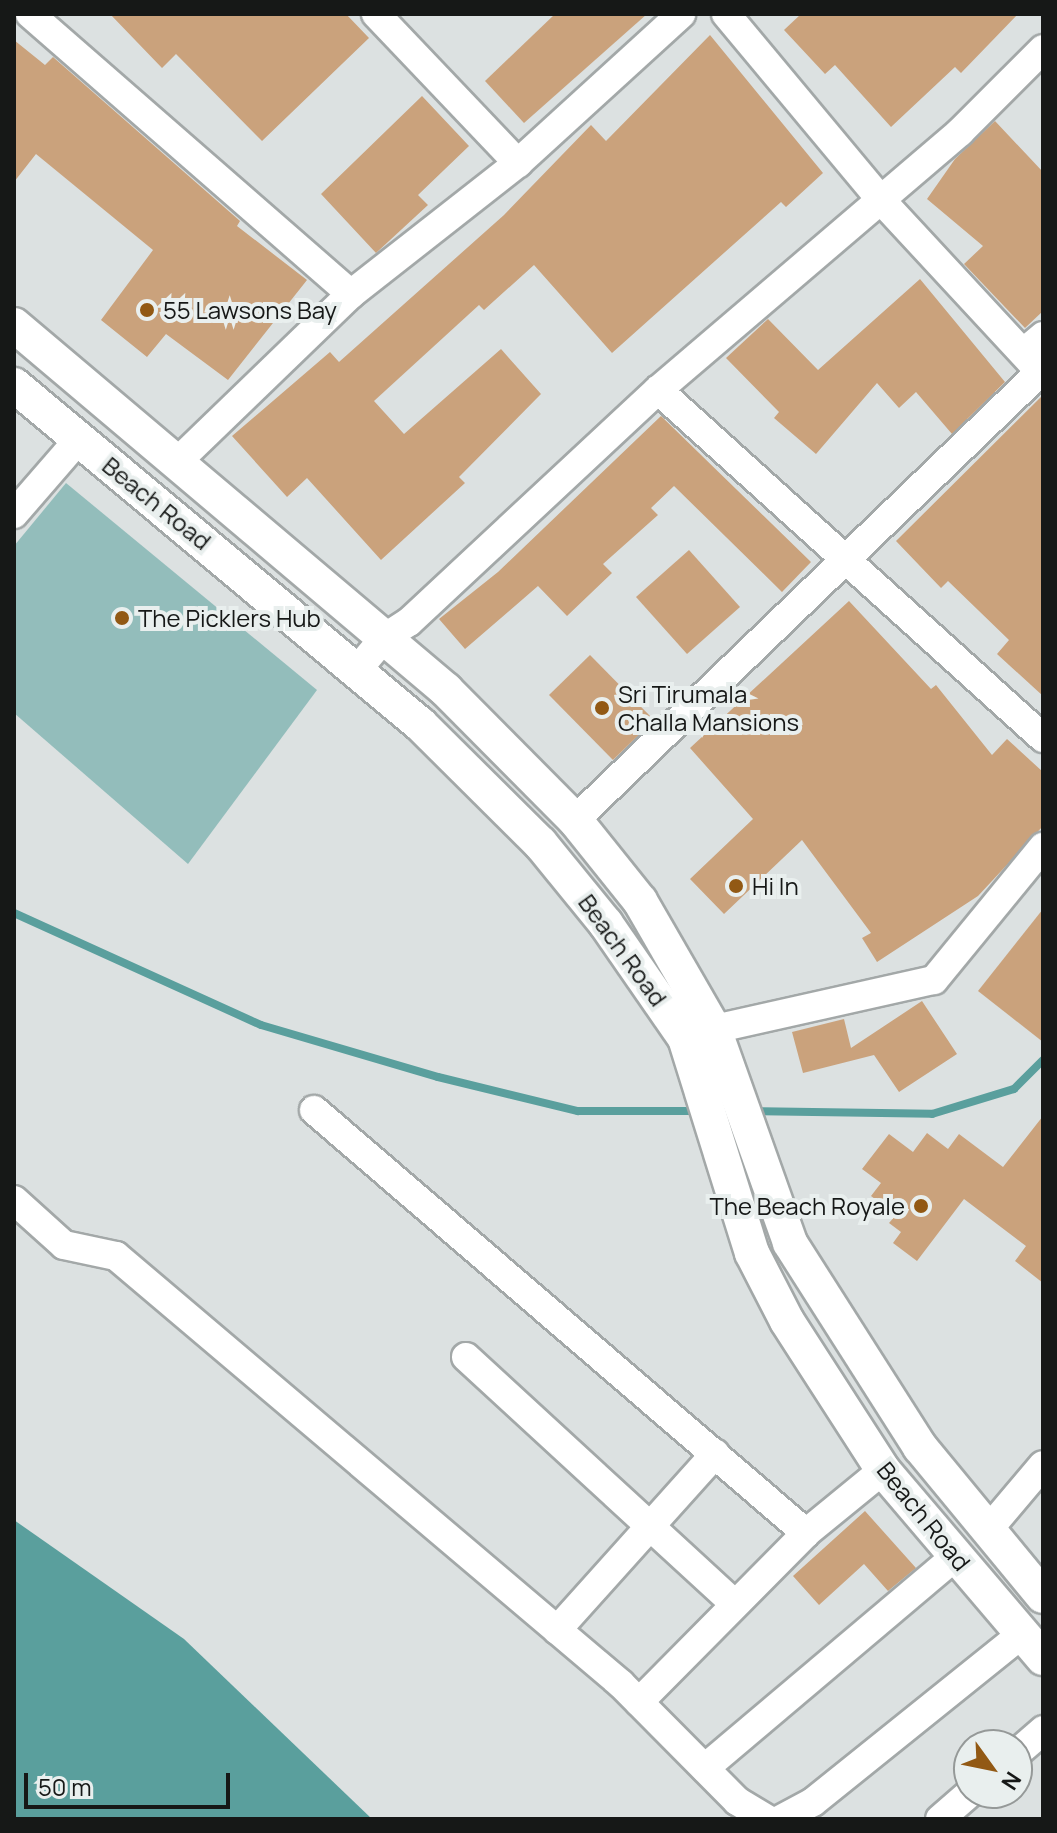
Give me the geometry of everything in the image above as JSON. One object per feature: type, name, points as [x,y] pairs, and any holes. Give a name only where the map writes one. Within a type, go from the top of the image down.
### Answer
[{"type":"main road","name":"Beach Road","points":[[14,325],[446,690],[575,820],[640,901],[757,1157],[790,1243],[920,1447],[1043,1596]]},
{"type":"main road","name":"Beach Road","points":[[14,385],[358,669],[540,843],[700,1034],[722,1168],[752,1253],[787,1321],[883,1470],[1032,1646]]},
{"type":"main road","points":[[787,1321],[826,1300]]},
{"type":"street","points":[[30,14],[351,294]]},
{"type":"street","points":[[376,14],[518,163]]},
{"type":"street","points":[[177,462],[351,294],[518,163],[681,14]]},
{"type":"street","points":[[575,820],[1038,359],[880,199],[735,17]]},
{"type":"street","points":[[358,669],[384,638],[409,622],[658,390],[960,132],[1043,49]]},
{"type":"street","points":[[658,390],[1043,738]]},
{"type":"street","points":[[14,514],[78,440]]},
{"type":"street","points":[[700,1034],[934,980],[1043,847]]},
{"type":"street","points":[[314,1110],[806,1533]]},
{"type":"street","points":[[14,1200],[64,1245],[116,1256],[557,1630],[639,1702],[705,1768],[767,1819],[813,1802],[1032,1646]]},
{"type":"street","points":[[466,1357],[735,1604]]},
{"type":"street","points":[[557,1630],[715,1454]]},
{"type":"street","points":[[988,1530],[1043,1465]]},
{"type":"street","points":[[639,1702],[806,1533],[883,1470]]},
{"type":"street","points":[[705,1768],[956,1556]]},
{"type":"shaded area","name":"The Picklers Hub","points":[[66,483],[317,690],[188,864],[14,713],[14,546]]},
{"type":"shaded area","points":[[14,1520],[184,1639],[372,1819],[14,1819]]},
{"type":"building","points":[[110,14],[346,14],[369,38],[262,141],[176,54],[162,68]]},
{"type":"building","points":[[555,14],[647,14],[524,123],[485,81]]},
{"type":"building","points":[[801,14],[1018,14],[961,73],[955,67],[891,127],[835,65],[825,74],[784,30]]},
{"type":"building","points":[[710,35],[823,173],[786,207],[781,202],[612,353],[534,265],[484,310],[479,305],[374,401],[404,434],[501,349],[541,394],[459,477],[465,483],[381,560],[307,478],[287,497],[232,436],[330,352],[339,362],[504,215],[591,125],[606,141]]},
{"type":"building","points":[[14,40],[45,65],[53,57],[240,221],[237,226],[307,280],[228,380],[166,334],[147,357],[101,320],[153,250],[36,154],[14,182]]},
{"type":"building","points":[[422,96],[469,146],[418,195],[428,205],[376,253],[321,194]]},
{"type":"building","points":[[995,121],[1043,172],[1043,311],[1025,328],[964,264],[983,246],[927,199],[955,159]]},
{"type":"building","points":[[920,279],[1005,382],[952,434],[916,392],[899,408],[877,383],[816,454],[774,418],[779,412],[726,358],[768,319],[818,370]]},
{"type":"building","points":[[1043,395],[1043,696],[997,654],[1009,640],[948,581],[941,588],[896,541]]},
{"type":"building","points":[[661,416],[811,562],[782,592],[674,486],[651,508],[658,515],[603,564],[612,573],[567,616],[538,586],[465,649],[439,619],[498,572]]},
{"type":"building","points":[[689,550],[740,607],[687,654],[636,597]]},
{"type":"building","points":[[849,601],[931,689],[936,685],[992,755],[1007,739],[1043,772],[1043,826],[978,896],[877,962],[862,938],[871,933],[802,840],[724,914],[690,879],[753,819],[690,748]]},
{"type":"building","name":"Sri Tirumala Challa Mansions","points":[[590,655],[654,720],[613,760],[549,695]]},
{"type":"building","points":[[1043,909],[1043,1042],[978,991]]},
{"type":"building","points":[[922,1001],[957,1054],[899,1092],[874,1055],[803,1073],[792,1032],[844,1019],[851,1048]]},
{"type":"building","points":[[1043,1116],[1043,1283],[1015,1261],[1026,1246],[964,1199],[917,1261],[893,1243],[901,1232],[889,1223],[896,1215],[871,1196],[881,1183],[862,1169],[889,1134],[913,1152],[927,1133],[948,1149],[959,1134],[1003,1167]]},
{"type":"building","points":[[865,1511],[916,1568],[888,1591],[864,1564],[819,1605],[793,1576]]},
{"type":"waterway","points":[[14,913],[261,1025],[438,1077],[578,1111],[698,1111]]},
{"type":"waterway","points":[[751,1111],[932,1114],[1014,1089],[1043,1060]]},
{"type":"place","name":"55 Lawsons Bay","points":[[147,310]]},
{"type":"place","name":"The Picklers Hub","points":[[122,618]]},
{"type":"place","name":"Sri Tirumala Challa Mansions","points":[[602,708]]},
{"type":"place","name":"Hi In","points":[[736,886]]},
{"type":"place","name":"The Beach Royale","points":[[921,1206]]}]
